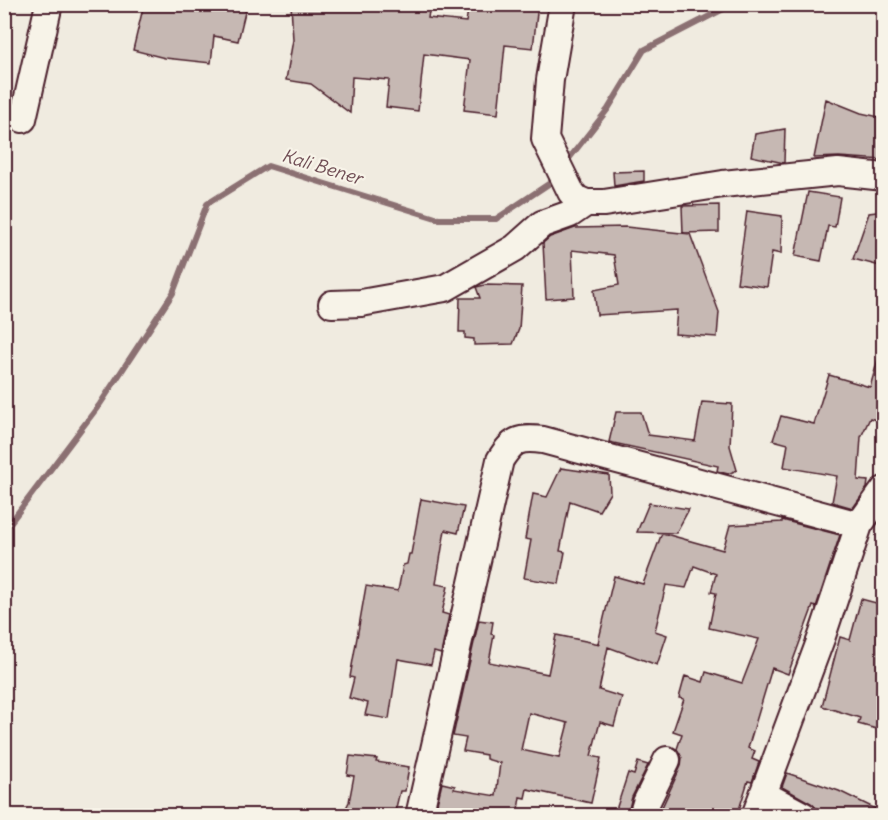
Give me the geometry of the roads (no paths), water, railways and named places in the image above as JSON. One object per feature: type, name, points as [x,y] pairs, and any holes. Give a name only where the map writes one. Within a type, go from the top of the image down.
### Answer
[{"type":"street","points":[[23,119],[49,4]]},
{"type":"street","points":[[563,4],[550,80],[545,139],[564,181],[582,201],[604,203],[723,184],[838,172],[884,177]]},
{"type":"street","points":[[332,304],[362,303],[445,288],[516,248],[542,224],[570,214],[582,201]]},
{"type":"street","points":[[419,816],[500,460],[511,443],[526,438],[543,440],[859,525]]},
{"type":"street","points":[[804,816],[759,805],[822,636],[859,525],[884,490]]},
{"type":"street","points":[[642,816],[667,760]]},
{"type":"waterway","name":"Kali Bener","points":[[564,165],[608,109],[644,50],[733,4]]},
{"type":"waterway","name":"Kali Bener","points":[[4,531],[100,404],[173,293],[207,204],[268,166],[439,219],[496,219],[550,183],[556,175]]}]
